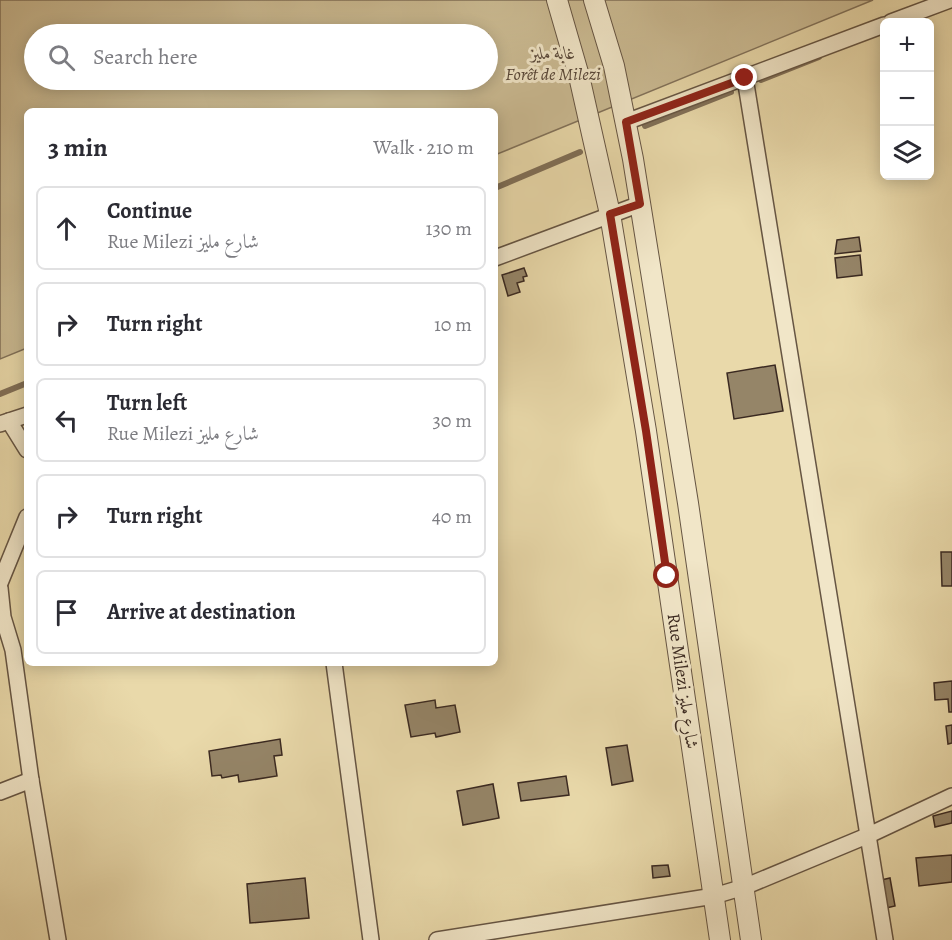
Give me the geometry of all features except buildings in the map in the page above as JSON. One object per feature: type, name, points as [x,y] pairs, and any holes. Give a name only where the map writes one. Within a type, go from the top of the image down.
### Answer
[{"type":"street","name":"Rue Milezi شارع مليز","points":[[557,0],[579,76],[610,214],[646,431],[720,940]]},
{"type":"street","name":"Rue Milezi شارع مليز","points":[[594,0],[614,66],[640,204],[688,503],[751,940]]},
{"type":"street","points":[[902,18],[950,0],[952,16]]},
{"type":"street","points":[[626,122],[880,27]]},
{"type":"street","points":[[745,78],[885,940]]},
{"type":"street","points":[[498,257],[640,204]]},
{"type":"street","points":[[24,416],[4,423],[24,446]]},
{"type":"street","points":[[0,583],[24,524]]},
{"type":"street","points":[[0,588],[3,617],[14,650],[31,780],[58,940]]},
{"type":"street","points":[[334,666],[371,940]]},
{"type":"street","points":[[0,792],[31,780]]},
{"type":"street","points":[[437,940],[714,896],[744,887],[869,835],[952,796]]},
{"type":"green space","name":"غابة مليز Forêt de Milezi","points":[[0,0],[873,0],[498,154],[498,108],[24,108],[24,349],[0,359]]},
{"type":"waterway","points":[[761,80],[819,57]]},
{"type":"waterway","points":[[645,126],[731,92]]},
{"type":"waterway","points":[[498,187],[580,152]]},
{"type":"waterway","points":[[0,394],[24,384]]},
{"type":"route","points":[[667,576],[646,431],[610,214],[640,204],[626,122],[745,78]]}]
